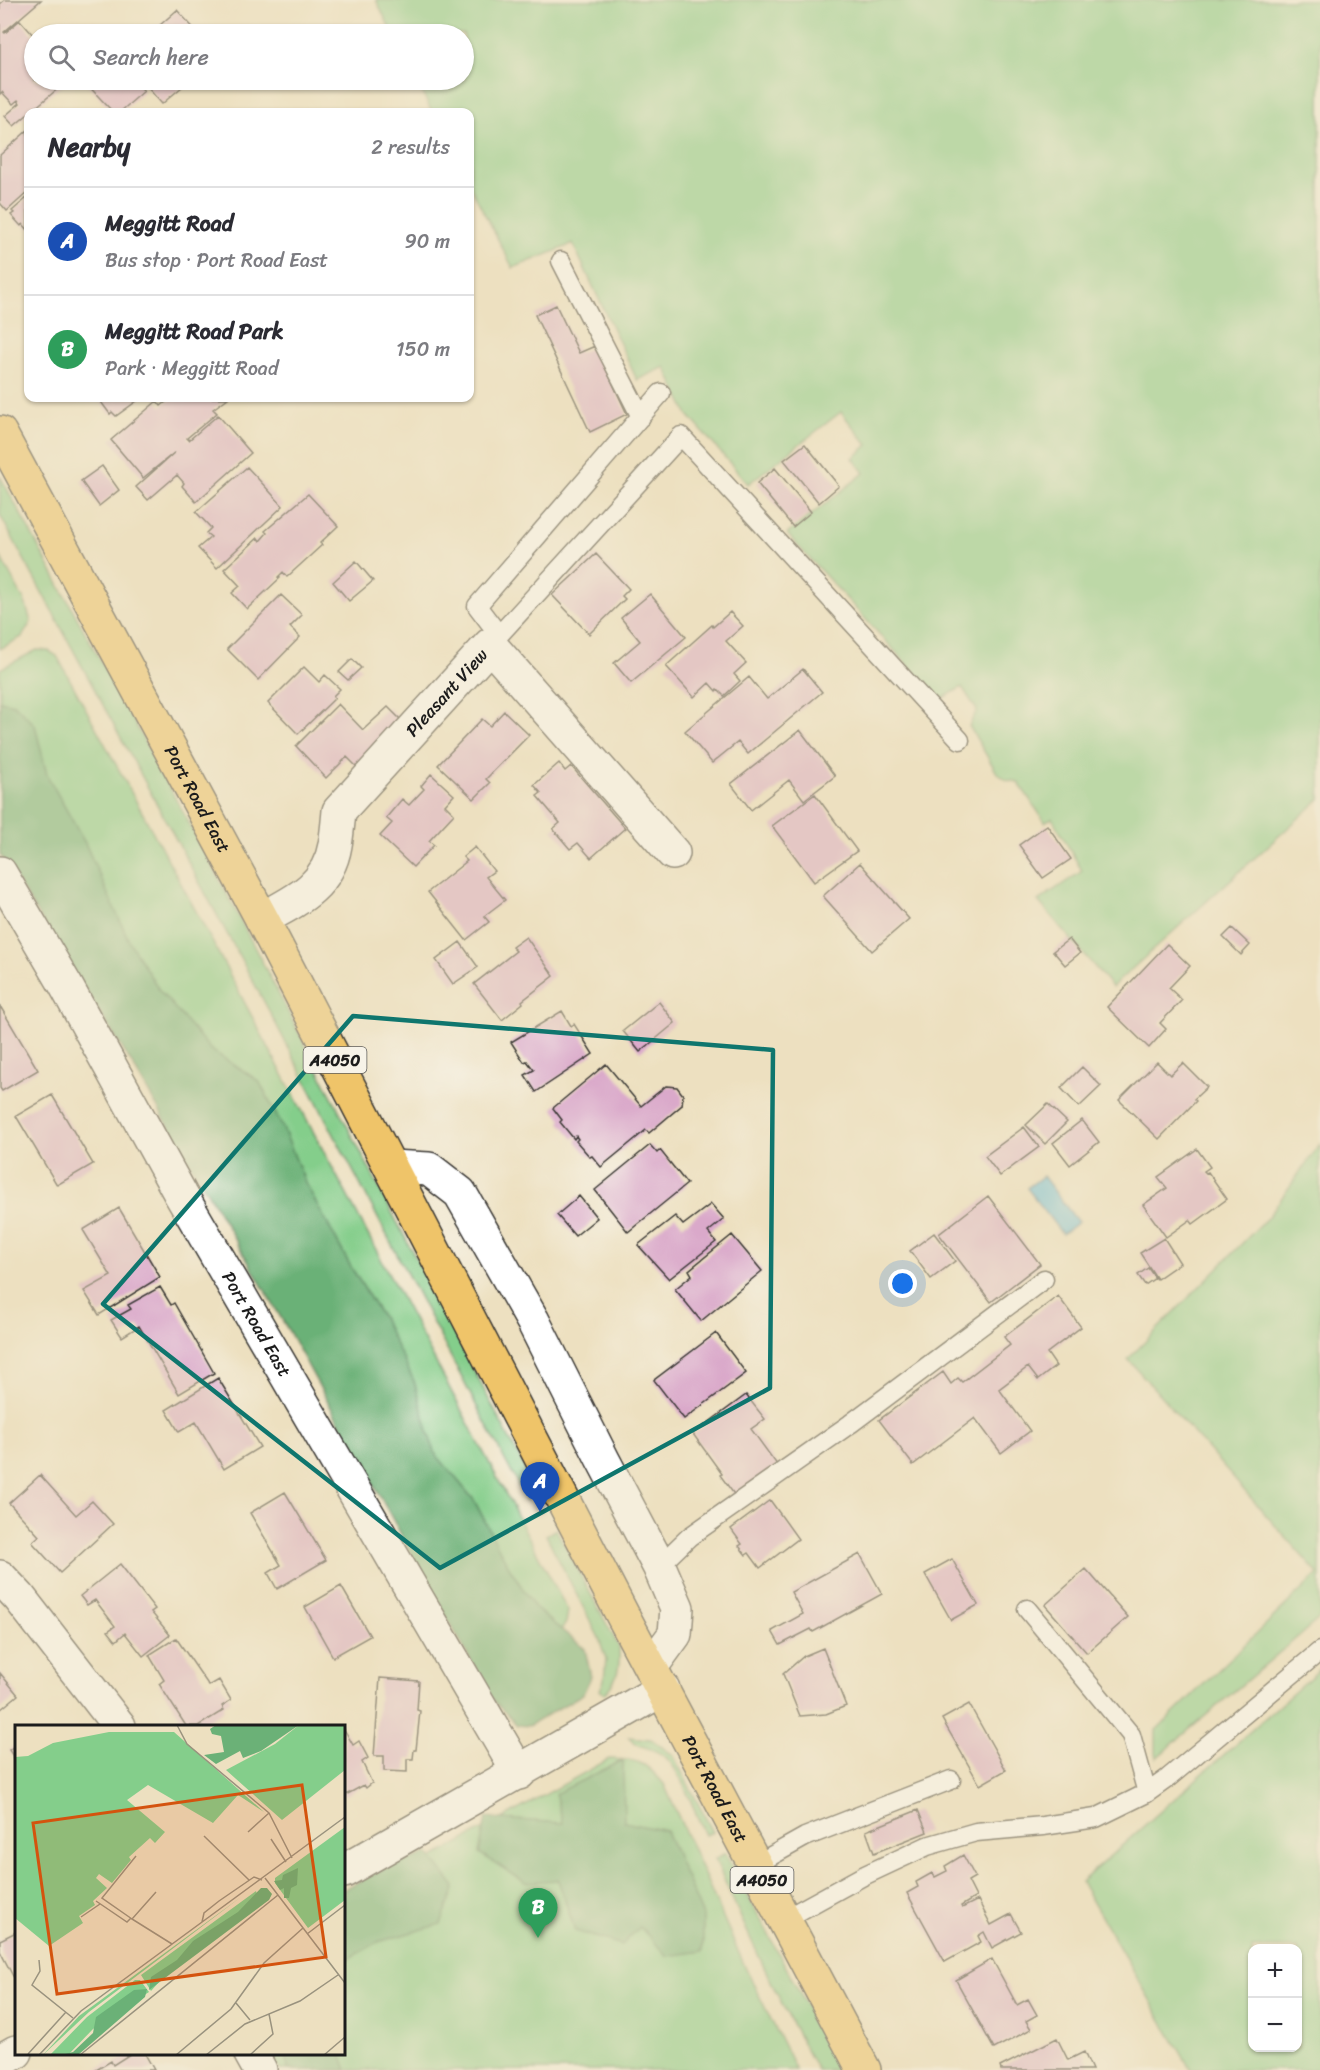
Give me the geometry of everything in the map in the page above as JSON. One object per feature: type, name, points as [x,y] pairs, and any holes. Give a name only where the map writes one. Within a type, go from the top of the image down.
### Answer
[{"type":"main road","name":"Port Road East","points":[[0,433],[262,919],[754,1865],[864,2070]]},
{"type":"street","name":"Pleasant View","points":[[262,919],[305,895],[324,875],[335,846],[339,811],[494,640],[673,853]]},
{"type":"street","name":"Port Road East","points":[[0,873],[65,984],[193,1216],[519,1773]]},
{"type":"street","points":[[345,1870],[519,1773],[657,1678],[675,1634],[676,1624],[677,1608],[659,1566],[533,1322],[460,1193],[429,1169],[391,1167]]},
{"type":"street","points":[[0,1577],[19,1597],[118,1725]]},
{"type":"street","points":[[0,2061],[15,2053]]},
{"type":"street","points":[[251,2055],[260,2070]]},
{"type":"lane","points":[[561,261],[641,417]]},
{"type":"lane","points":[[661,393],[477,606],[494,640],[681,436],[960,741]]},
{"type":"lane","points":[[659,1566],[689,1537],[877,1405],[1044,1279]]},
{"type":"lane","points":[[1027,1610],[1131,1735],[1147,1793]]},
{"type":"lane","points":[[783,1920],[863,1876],[927,1846],[976,1832],[1043,1826],[1096,1818],[1147,1793],[1177,1771],[1320,1651]]},
{"type":"lane","points":[[754,1865],[805,1838],[951,1779]]},
{"type":"highlighted area","points":[[353,1016],[773,1050],[770,1388],[440,1568],[103,1304]]},
{"type":"green space","points":[[376,0],[1320,0],[1320,799],[1112,987],[1038,901],[1082,871],[1052,818],[1045,822],[1018,782],[1007,780],[997,773],[969,726],[977,710],[962,687],[940,700],[787,534],[864,473],[853,458],[868,445],[841,412],[748,484],[688,415],[665,367],[637,380],[573,244],[513,268],[474,194],[474,108],[430,108],[421,90],[474,90],[474,24],[388,24]]},
{"type":"green space","points":[[0,476],[215,871],[538,1494],[526,1500],[268,1009],[0,515]]},
{"type":"green space","points":[[0,556],[25,602],[31,622],[22,637],[0,649]]},
{"type":"green space","points":[[37,650],[49,651],[57,656],[197,913],[568,1611],[566,1623],[558,1634],[530,1632],[0,797],[0,669]]},
{"type":"green space","points":[[0,701],[14,704],[35,725],[47,775],[85,843],[130,943],[159,990],[211,1050],[259,1081],[283,1128],[305,1182],[351,1267],[383,1319],[414,1381],[434,1452],[474,1500],[506,1562],[535,1608],[585,1649],[591,1677],[583,1694],[529,1726],[517,1725],[492,1699],[287,1328],[132,1064],[0,854]]},
{"type":"green space","points":[[1320,1144],[1320,1618],[1156,1758],[1156,1730],[1318,1574],[1128,1359],[1268,1217]]},
{"type":"green space","points":[[556,1529],[619,1647],[618,1672],[604,1694],[600,1690],[604,1680],[606,1659],[599,1638],[546,1535]]},
{"type":"green space","points":[[1320,1669],[1320,2070],[1191,2070],[1081,1882]]},
{"type":"green space","points":[[628,1737],[651,1739],[673,1755],[713,1832],[705,1835],[676,1770],[670,1762],[659,1753],[636,1744]]},
{"type":"green space","points":[[609,1759],[640,1763],[651,1770],[664,1784],[746,1969],[796,2070],[280,2070],[272,2055],[345,2055],[345,1906]]},
{"type":"green space","points":[[623,1760],[624,1822],[666,1831],[703,1916],[703,1951],[667,1956],[640,1927],[622,1945],[575,1931],[558,1880],[525,1882],[479,1853],[486,1818],[563,1823],[555,1794]]},
{"type":"green space","points":[[428,1853],[455,1887],[441,1924],[378,1942],[345,1960],[345,1888],[385,1868]]},
{"type":"green space","points":[[725,1853],[841,2070],[817,2070],[803,2044],[763,1966],[715,1859]]},
{"type":"green space","points":[[286,2055],[341,2055],[347,2070],[288,2070]]},
{"type":"water","points":[[1043,1176],[1078,1222],[1062,1234],[1027,1188]]},
{"type":"building","points":[[5,0],[41,0],[4,32],[20,20],[24,25],[24,90],[56,90],[35,108],[24,108],[24,117],[14,126],[5,116],[20,103],[18,100],[13,104],[2,92],[0,94],[0,4]]},
{"type":"building","points":[[177,10],[190,24],[161,24]]},
{"type":"building","points":[[92,90],[144,91],[125,108],[109,108]]},
{"type":"building","points":[[150,90],[178,90],[162,104]]},
{"type":"building","points":[[24,134],[24,196],[7,211],[0,203],[0,155]]},
{"type":"building","points":[[24,200],[24,225],[21,226],[11,215],[14,213],[12,211]]},
{"type":"building","points":[[556,305],[579,353],[595,346],[627,414],[590,432],[535,315]]},
{"type":"building","points":[[101,402],[135,402],[116,416],[112,412],[110,414]]},
{"type":"building","points":[[156,402],[161,406],[166,402],[223,402],[213,409],[217,413],[187,438],[189,440],[218,415],[251,453],[196,502],[182,486],[184,483],[177,475],[148,500],[136,487],[175,452],[143,478],[111,440]]},
{"type":"building","points":[[805,444],[839,486],[819,503],[784,460]]},
{"type":"building","points":[[102,466],[119,490],[99,506],[81,481]]},
{"type":"building","points":[[247,467],[283,506],[217,568],[198,548],[211,537],[206,533],[211,528],[196,512]]},
{"type":"building","points":[[775,468],[811,512],[793,527],[757,483]]},
{"type":"building","points":[[308,494],[338,526],[320,543],[322,545],[287,577],[283,572],[278,577],[280,578],[247,609],[232,593],[240,586],[224,569],[258,538],[260,541],[267,533],[265,531]]},
{"type":"building","points":[[596,554],[629,589],[622,596],[625,599],[589,634],[552,595]]},
{"type":"building","points":[[356,561],[373,581],[349,601],[333,582]]},
{"type":"building","points":[[650,594],[686,637],[631,683],[614,663],[640,641],[621,618]]},
{"type":"building","points":[[281,595],[302,615],[290,627],[300,637],[258,680],[227,649]]},
{"type":"building","points":[[730,612],[743,626],[726,641],[746,663],[734,674],[740,681],[724,696],[709,683],[694,697],[666,666]]},
{"type":"building","points":[[352,659],[361,668],[348,680],[339,672]]},
{"type":"building","points":[[304,667],[319,682],[325,675],[340,689],[333,696],[335,698],[298,734],[268,703]]},
{"type":"building","points":[[803,669],[822,692],[748,754],[738,742],[712,763],[685,731],[749,677],[767,699]]},
{"type":"building","points":[[338,704],[363,730],[388,707],[404,723],[358,768],[347,757],[326,778],[296,746]]},
{"type":"building","points":[[504,711],[529,735],[486,779],[490,783],[474,799],[438,765],[482,719],[490,726]]},
{"type":"building","points":[[800,730],[835,776],[804,800],[789,780],[751,810],[731,784]]},
{"type":"building","points":[[559,763],[565,771],[571,766],[625,828],[591,858],[578,843],[570,849],[553,829],[560,823],[537,796],[541,793],[534,785]]},
{"type":"building","points":[[431,774],[454,795],[445,805],[454,814],[429,841],[434,845],[413,867],[380,836],[392,823],[386,818],[402,799],[409,805],[424,789],[421,786]]},
{"type":"building","points":[[815,794],[857,851],[814,882],[772,826]]},
{"type":"building","points":[[1047,825],[1071,859],[1043,878],[1019,845]]},
{"type":"building","points":[[475,847],[494,871],[486,877],[505,900],[484,916],[489,922],[466,940],[428,892],[467,861],[463,857]]},
{"type":"building","points":[[860,863],[909,919],[872,951],[823,896]]},
{"type":"building","points":[[1232,928],[1250,945],[1241,955],[1223,937]]},
{"type":"building","points":[[526,937],[554,976],[502,1020],[474,984],[516,951],[512,947]]},
{"type":"building","points":[[1069,939],[1080,953],[1065,965],[1053,951]]},
{"type":"building","points":[[460,942],[478,967],[453,984],[436,960]]},
{"type":"building","points":[[1167,944],[1190,966],[1169,988],[1182,1000],[1160,1023],[1166,1029],[1149,1048],[1107,1007]]},
{"type":"building","points":[[659,1002],[675,1023],[640,1052],[623,1031]]},
{"type":"building","points":[[0,1006],[38,1070],[2,1091],[0,1088]]},
{"type":"building","points":[[562,1011],[571,1026],[574,1024],[593,1054],[536,1092],[525,1075],[534,1070],[527,1061],[524,1062],[511,1042]]},
{"type":"building","points":[[1157,1062],[1170,1075],[1183,1063],[1207,1087],[1159,1139],[1119,1100]]},
{"type":"building","points":[[606,1064],[641,1106],[666,1086],[677,1087],[683,1095],[682,1105],[649,1133],[646,1130],[601,1167],[576,1141],[578,1139],[576,1136],[574,1139],[560,1122],[562,1120],[553,1108]]},
{"type":"building","points":[[1082,1067],[1101,1086],[1079,1107],[1061,1088]]},
{"type":"building","points":[[52,1095],[93,1164],[57,1185],[16,1116]]},
{"type":"building","points":[[1048,1104],[1067,1122],[1045,1144],[1026,1125]]},
{"type":"building","points":[[1082,1120],[1099,1142],[1070,1165],[1053,1143]]},
{"type":"building","points":[[1024,1127],[1039,1147],[1000,1176],[985,1156]]},
{"type":"building","points":[[650,1145],[657,1153],[660,1150],[687,1184],[628,1232],[595,1190]]},
{"type":"building","points":[[1197,1149],[1210,1167],[1204,1171],[1208,1172],[1227,1199],[1193,1224],[1190,1220],[1166,1237],[1143,1205],[1167,1188],[1158,1177]]},
{"type":"building","points":[[579,1196],[597,1218],[575,1236],[557,1215]]},
{"type":"building","points":[[988,1196],[1040,1264],[991,1302],[939,1234]]},
{"type":"building","points":[[711,1204],[724,1219],[708,1232],[716,1242],[669,1279],[638,1245],[675,1216],[683,1225]]},
{"type":"building","points":[[119,1208],[160,1277],[99,1315],[84,1291],[111,1276],[83,1230]]},
{"type":"building","points":[[934,1233],[955,1261],[931,1279],[910,1251]]},
{"type":"building","points":[[732,1235],[762,1271],[701,1321],[675,1289],[692,1275],[689,1270]]},
{"type":"building","points":[[1164,1238],[1180,1263],[1157,1279],[1140,1253]]},
{"type":"building","points":[[1148,1268],[1155,1278],[1145,1285],[1138,1275]]},
{"type":"building","points":[[160,1287],[171,1305],[174,1303],[214,1373],[179,1394],[139,1326],[122,1337],[111,1320],[131,1309],[128,1305]]},
{"type":"building","points":[[1058,1296],[1081,1327],[1047,1353],[1056,1366],[1038,1380],[1028,1367],[999,1389],[1030,1431],[1001,1453],[975,1418],[913,1465],[879,1420],[943,1372],[951,1384],[958,1378],[962,1382],[1010,1345],[1004,1337]]},
{"type":"building","points":[[716,1333],[746,1373],[684,1419],[654,1380]]},
{"type":"building","points":[[218,1378],[260,1447],[224,1469],[196,1422],[179,1432],[166,1410]]},
{"type":"building","points":[[746,1395],[765,1419],[751,1429],[778,1466],[736,1497],[693,1434]]},
{"type":"building","points":[[40,1475],[76,1515],[92,1501],[113,1524],[60,1573],[32,1542],[39,1536],[9,1503]]},
{"type":"building","points":[[285,1492],[326,1560],[277,1589],[268,1573],[281,1565],[250,1513]]},
{"type":"building","points":[[770,1500],[798,1539],[760,1568],[749,1553],[746,1555],[739,1546],[742,1544],[731,1529]]},
{"type":"building","points":[[860,1554],[882,1594],[813,1632],[811,1629],[780,1645],[772,1631],[803,1614],[791,1592]]},
{"type":"building","points":[[952,1559],[978,1605],[951,1620],[925,1574]]},
{"type":"building","points":[[120,1564],[155,1609],[151,1612],[170,1635],[143,1656],[125,1633],[116,1641],[108,1631],[115,1626],[95,1600],[87,1605],[80,1596]]},
{"type":"building","points":[[1086,1569],[1128,1617],[1087,1653],[1045,1605]]},
{"type":"building","points":[[341,1586],[370,1636],[333,1657],[305,1607]]},
{"type":"building","points":[[176,1638],[209,1686],[219,1680],[231,1700],[222,1706],[224,1710],[200,1725],[185,1725],[159,1684],[164,1680],[149,1655]]},
{"type":"building","points":[[823,1648],[846,1706],[826,1714],[800,1716],[783,1674],[804,1656]]},
{"type":"building","points":[[0,1673],[18,1695],[0,1710]]},
{"type":"building","points":[[380,1678],[419,1681],[417,1710],[420,1711],[416,1750],[414,1750],[413,1759],[407,1759],[407,1772],[384,1771],[384,1756],[374,1756]]},
{"type":"building","points":[[969,1704],[1006,1770],[980,1785],[942,1719]]},
{"type":"building","points":[[345,1731],[353,1745],[359,1741],[368,1758],[362,1762],[372,1783],[366,1788],[364,1785],[345,1795]]},
{"type":"building","points":[[15,1746],[15,1759],[9,1750]]},
{"type":"building","points":[[918,1810],[927,1832],[874,1853],[866,1831]]},
{"type":"building","points":[[963,1855],[975,1877],[968,1881],[976,1897],[961,1906],[962,1908],[978,1900],[991,1925],[1011,1914],[1021,1932],[992,1948],[984,1932],[978,1936],[981,1942],[945,1962],[907,1893],[918,1887],[916,1882],[932,1873],[935,1877],[947,1871],[945,1866]]},
{"type":"building","points":[[15,1932],[14,1978],[0,1951],[0,1940]]},
{"type":"building","points":[[992,1959],[1017,2005],[1028,1999],[1037,2015],[1026,2021],[1031,2029],[994,2049],[956,1980]]},
{"type":"building","points":[[1057,2038],[1068,2060],[1084,2052],[1092,2070],[1001,2070],[1000,2067]]},
{"type":"building","points":[[128,2055],[146,2055],[154,2070],[96,2070],[111,2061],[113,2065]]},
{"type":"place","name":"Meggitt Road","points":[[540,1512]]},
{"type":"place","name":"Meggitt Road Park","points":[[538,1938]]}]
